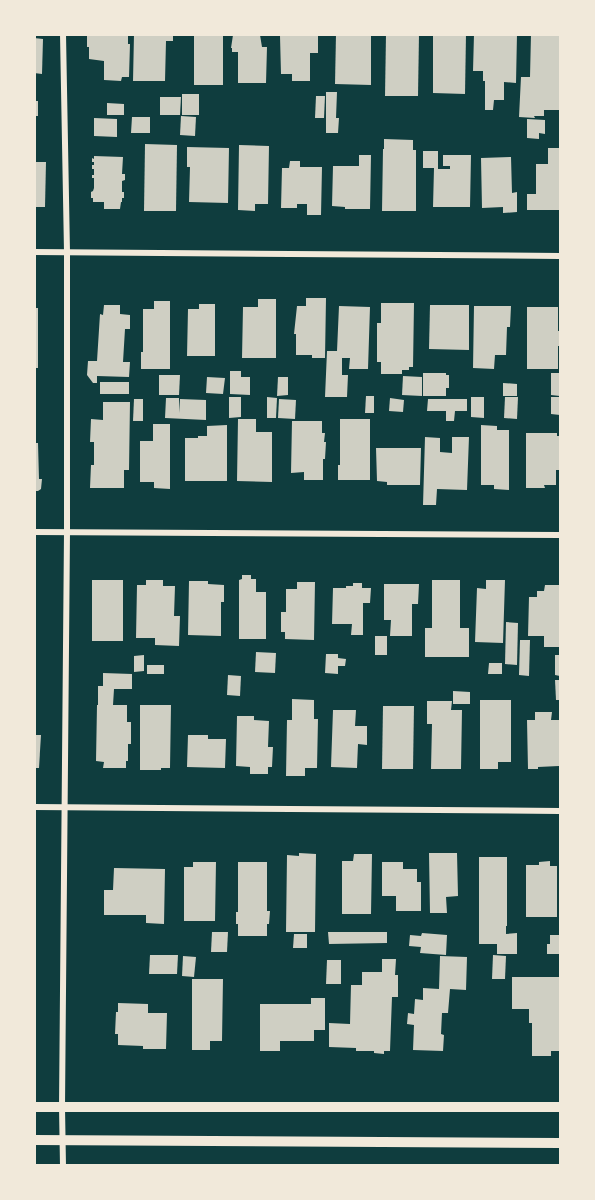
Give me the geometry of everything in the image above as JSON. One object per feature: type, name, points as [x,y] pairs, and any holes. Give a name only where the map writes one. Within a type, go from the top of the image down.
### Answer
[{"type":"street","points":[[63,34],[67,252],[63,1166]]},
{"type":"street","points":[[34,252],[561,256]]},
{"type":"street","points":[[34,532],[561,535]]},
{"type":"street","points":[[34,807],[561,811]]},
{"type":"street","points":[[34,1107],[561,1107]]},
{"type":"street","points":[[34,1140],[561,1143]]},
{"type":"building","points":[[87,34],[128,34],[129,77],[122,77],[121,81],[104,80],[104,61],[89,59]]},
{"type":"building","points":[[134,34],[173,34],[173,41],[166,41],[165,81],[133,81]]},
{"type":"building","points":[[194,34],[223,34],[223,85],[194,85]]},
{"type":"building","points":[[293,34],[318,35],[318,53],[310,53],[310,81],[292,81],[292,74],[281,74],[280,36],[293,36]]},
{"type":"building","points":[[336,34],[371,34],[371,85],[335,84]]},
{"type":"building","points":[[386,34],[419,34],[418,96],[385,96]]},
{"type":"building","points":[[433,34],[466,34],[465,94],[433,93]]},
{"type":"building","points":[[474,34],[517,34],[516,83],[504,82],[504,100],[494,100],[493,110],[485,110],[483,71],[473,71]]},
{"type":"building","points":[[531,34],[560,34],[560,110],[544,110],[544,116],[534,116],[535,118],[519,117],[521,77],[530,77]]},
{"type":"building","points":[[233,35],[260,35],[262,47],[267,47],[266,83],[238,83],[238,52],[232,52],[231,48]]},
{"type":"building","points":[[34,38],[43,39],[42,74],[34,73]]},
{"type":"building","points":[[326,92],[337,92],[338,133],[326,133]]},
{"type":"building","points":[[182,94],[199,94],[199,115],[182,115]]},
{"type":"building","points":[[316,96],[325,96],[324,118],[315,118]]},
{"type":"building","points":[[160,97],[181,97],[180,115],[160,115]]},
{"type":"building","points":[[34,101],[38,101],[38,116],[34,116]]},
{"type":"building","points":[[107,103],[124,104],[124,115],[107,115]]},
{"type":"building","points":[[181,116],[196,117],[195,136],[180,135]]},
{"type":"building","points":[[132,117],[150,117],[150,133],[131,133]]},
{"type":"building","points":[[94,118],[117,119],[117,137],[94,136]]},
{"type":"building","points":[[527,119],[545,120],[545,134],[539,133],[539,139],[527,138]]},
{"type":"building","points":[[384,139],[413,140],[413,150],[416,150],[416,211],[382,211]]},
{"type":"building","points":[[145,144],[177,145],[176,211],[144,211]]},
{"type":"building","points":[[239,145],[269,146],[268,204],[255,204],[255,211],[238,210]]},
{"type":"building","points":[[187,147],[229,148],[228,203],[189,202],[190,167],[187,167]]},
{"type":"building","points":[[548,148],[560,148],[560,210],[527,210],[527,194],[536,194],[536,164],[548,164]]},
{"type":"building","points":[[423,151],[438,151],[438,169],[450,169],[450,166],[443,166],[443,155],[471,155],[470,207],[433,207],[434,168],[423,168]]},
{"type":"building","points":[[359,155],[371,155],[370,209],[345,209],[345,207],[332,206],[333,166],[359,166]]},
{"type":"building","points":[[94,156],[123,157],[122,174],[125,174],[125,180],[122,181],[122,192],[124,192],[124,198],[122,198],[120,209],[104,209],[104,202],[93,202],[91,198],[94,188],[92,158],[94,159]]},
{"type":"building","points":[[511,157],[512,193],[517,192],[517,212],[503,213],[503,207],[482,208],[481,158]]},
{"type":"building","points":[[290,161],[300,161],[300,167],[322,167],[321,215],[307,215],[307,204],[297,204],[297,208],[281,208],[282,168],[289,168]]},
{"type":"building","points":[[34,162],[46,162],[45,207],[34,207]]},
{"type":"building","points":[[306,298],[326,298],[325,358],[296,355],[296,334],[294,334],[297,306],[306,306]]},
{"type":"building","points":[[258,299],[276,299],[276,358],[242,358],[243,307],[258,307]]},
{"type":"building","points":[[154,301],[170,301],[170,369],[141,369],[143,309],[154,309]]},
{"type":"building","points":[[381,303],[414,303],[413,367],[409,367],[409,370],[402,370],[402,374],[381,374],[381,362],[377,362],[377,323],[381,323]]},
{"type":"building","points":[[199,304],[215,304],[215,356],[187,356],[188,309],[199,309]]},
{"type":"building","points":[[104,305],[120,305],[120,314],[130,315],[130,329],[125,329],[123,362],[130,362],[129,377],[97,376],[97,383],[93,383],[87,375],[88,361],[97,361],[100,314],[103,315]]},
{"type":"building","points":[[430,305],[469,305],[469,350],[429,349]]},
{"type":"building","points":[[339,306],[370,307],[368,369],[349,369],[350,358],[342,358],[342,375],[348,375],[347,397],[325,397],[327,351],[337,351]]},
{"type":"building","points":[[474,306],[511,306],[510,327],[507,327],[506,355],[495,355],[494,369],[473,368]]},
{"type":"building","points":[[527,307],[558,307],[560,346],[558,346],[558,369],[527,369]]},
{"type":"building","points":[[34,308],[38,308],[38,368],[34,368]]},
{"type":"building","points":[[230,371],[241,371],[241,377],[250,377],[250,395],[230,394]]},
{"type":"building","points":[[423,373],[449,375],[449,388],[446,388],[446,396],[423,396]]},
{"type":"building","points":[[551,373],[560,373],[560,396],[551,395]]},
{"type":"building","points":[[159,375],[180,375],[179,395],[159,395]]},
{"type":"building","points":[[403,376],[422,377],[422,396],[402,395]]},
{"type":"building","points":[[207,377],[225,378],[223,394],[206,393]]},
{"type":"building","points":[[278,377],[288,377],[288,395],[277,396]]},
{"type":"building","points":[[100,382],[129,382],[129,394],[100,394]]},
{"type":"building","points":[[503,383],[517,384],[517,396],[503,396]]},
{"type":"building","points":[[366,396],[374,396],[374,413],[365,413]]},
{"type":"building","points":[[229,397],[241,397],[241,417],[229,418]]},
{"type":"building","points":[[267,397],[277,398],[276,418],[267,418]]},
{"type":"building","points":[[471,397],[484,397],[484,418],[471,417]]},
{"type":"building","points":[[505,397],[518,397],[517,419],[504,418]]},
{"type":"building","points":[[551,397],[560,397],[560,415],[551,414]]},
{"type":"building","points":[[166,398],[179,398],[179,413],[180,399],[206,400],[206,420],[165,418]]},
{"type":"building","points":[[390,398],[404,400],[403,412],[389,411]]},
{"type":"building","points":[[134,399],[143,399],[143,421],[133,421]]},
{"type":"building","points":[[279,399],[296,400],[295,419],[278,418]]},
{"type":"building","points":[[428,399],[467,399],[467,411],[455,411],[454,421],[446,421],[446,411],[427,411]]},
{"type":"building","points":[[103,402],[130,402],[129,470],[124,470],[124,488],[90,488],[91,465],[94,465],[94,442],[90,442],[91,419],[103,420]]},
{"type":"building","points":[[238,419],[256,419],[256,432],[272,432],[272,482],[237,481]]},
{"type":"building","points":[[340,419],[370,419],[370,480],[338,480]]},
{"type":"building","points":[[292,421],[322,421],[322,433],[325,433],[324,442],[326,442],[323,480],[304,480],[304,472],[291,473]]},
{"type":"building","points":[[153,424],[170,424],[170,489],[154,488],[154,482],[140,482],[140,441],[153,441]]},
{"type":"building","points":[[227,425],[227,481],[185,481],[185,438],[207,436],[207,426]]},
{"type":"building","points":[[481,425],[497,426],[497,430],[509,430],[509,490],[494,489],[494,485],[481,485]]},
{"type":"building","points":[[526,433],[557,433],[557,436],[560,436],[560,470],[556,470],[556,485],[544,485],[545,488],[526,488]]},
{"type":"building","points":[[425,437],[440,438],[440,452],[452,453],[452,437],[469,437],[467,490],[437,489],[436,505],[423,505]]},
{"type":"building","points":[[34,443],[38,443],[39,479],[42,479],[41,489],[38,491],[34,491]]},
{"type":"building","points":[[376,448],[421,448],[420,485],[387,485],[387,482],[377,481]]},
{"type":"building","points":[[242,575],[251,575],[251,579],[256,579],[256,592],[266,592],[266,639],[239,639],[239,580],[242,579]]},
{"type":"building","points":[[92,580],[123,580],[123,641],[92,641]]},
{"type":"building","points":[[146,580],[163,580],[163,586],[175,586],[174,616],[180,616],[179,646],[155,645],[155,638],[136,638],[137,585],[146,585]]},
{"type":"building","points":[[432,580],[460,580],[460,628],[469,628],[469,657],[425,657],[425,628],[432,628]]},
{"type":"building","points":[[486,580],[505,580],[503,643],[475,642],[477,588],[486,589]]},
{"type":"building","points":[[189,581],[208,581],[208,584],[224,585],[224,602],[221,602],[221,636],[188,635]]},
{"type":"building","points":[[297,582],[315,582],[314,640],[285,639],[285,632],[281,632],[281,612],[286,612],[286,589],[297,589]]},
{"type":"building","points":[[353,583],[362,583],[362,588],[371,588],[370,603],[363,603],[363,635],[351,635],[352,624],[332,624],[333,588],[346,588],[346,586],[353,586]]},
{"type":"building","points":[[384,584],[419,584],[418,604],[412,604],[412,636],[390,636],[391,620],[384,620]]},
{"type":"building","points":[[545,585],[560,585],[560,647],[544,647],[544,636],[528,636],[529,597],[537,597],[537,591],[544,591]]},
{"type":"building","points":[[506,622],[518,623],[517,665],[505,664]]},
{"type":"building","points":[[375,636],[387,636],[387,655],[375,655]]},
{"type":"building","points":[[520,640],[530,640],[529,676],[519,675]]},
{"type":"building","points":[[256,652],[276,653],[275,673],[255,672]]},
{"type":"building","points":[[326,654],[338,654],[338,658],[346,659],[345,666],[338,666],[338,674],[325,673]]},
{"type":"building","points":[[144,655],[144,671],[134,672],[134,656]]},
{"type":"building","points":[[555,655],[560,655],[560,676],[555,675]]},
{"type":"building","points":[[489,663],[502,663],[502,674],[488,674]]},
{"type":"building","points":[[147,665],[164,665],[164,674],[147,674]]},
{"type":"building","points":[[103,673],[132,674],[132,689],[114,689],[113,705],[127,705],[127,722],[131,722],[131,744],[128,744],[126,768],[103,768],[104,762],[96,761],[98,686],[103,686]]},
{"type":"building","points":[[228,675],[241,676],[240,696],[227,695]]},
{"type":"building","points":[[555,680],[560,680],[560,700],[556,700]]},
{"type":"building","points":[[453,691],[470,692],[470,704],[453,704]]},
{"type":"building","points":[[292,699],[314,700],[314,719],[318,719],[317,768],[305,768],[305,776],[286,776],[287,720],[292,720]]},
{"type":"building","points":[[480,700],[511,700],[511,762],[498,762],[498,769],[480,769]]},
{"type":"building","points":[[427,701],[452,701],[451,710],[462,710],[461,769],[431,769],[432,724],[427,724]]},
{"type":"building","points":[[140,705],[171,705],[170,768],[140,770]]},
{"type":"building","points":[[383,706],[414,706],[413,769],[382,769]]},
{"type":"building","points":[[333,710],[356,710],[355,726],[367,726],[367,745],[358,744],[357,768],[331,767]]},
{"type":"building","points":[[535,712],[552,712],[551,720],[559,720],[559,766],[528,769],[527,720],[535,720]]},
{"type":"building","points":[[237,716],[254,716],[254,720],[269,721],[268,747],[273,747],[272,767],[268,767],[268,774],[250,774],[250,767],[236,766]]},
{"type":"building","points":[[34,735],[41,735],[39,768],[34,768]]},
{"type":"building","points":[[188,735],[208,735],[208,739],[226,739],[225,768],[187,767]]},
{"type":"building","points":[[299,853],[316,854],[315,932],[286,932],[287,855],[299,856]]},
{"type":"building","points":[[429,853],[457,853],[458,896],[446,897],[447,913],[430,913]]},
{"type":"building","points":[[354,854],[372,854],[371,914],[342,914],[342,861],[353,861]]},
{"type":"building","points":[[479,857],[507,857],[506,934],[517,933],[517,954],[497,954],[497,944],[479,944]]},
{"type":"building","points":[[550,861],[550,866],[557,866],[557,917],[526,917],[526,865],[539,865],[539,862]]},
{"type":"building","points":[[193,862],[216,862],[215,921],[184,921],[184,867],[193,867]]},
{"type":"building","points":[[238,862],[267,862],[267,911],[270,911],[267,936],[238,936],[236,912],[238,912]]},
{"type":"building","points":[[382,862],[403,862],[403,869],[417,869],[417,882],[421,882],[421,911],[396,911],[396,896],[382,896]]},
{"type":"building","points":[[114,868],[165,869],[164,924],[146,923],[146,915],[104,915],[104,890],[113,890]]},
{"type":"building","points":[[212,932],[228,932],[227,952],[211,952]]},
{"type":"building","points":[[328,932],[387,932],[387,943],[329,944]]},
{"type":"building","points":[[422,933],[447,935],[446,955],[420,953],[421,947],[409,946],[410,935],[421,936]]},
{"type":"building","points":[[294,934],[307,934],[307,948],[293,948]]},
{"type":"building","points":[[550,935],[560,935],[560,954],[547,954]]},
{"type":"building","points":[[150,955],[178,955],[177,974],[149,974]]},
{"type":"building","points":[[493,955],[506,956],[505,979],[492,979]]},
{"type":"building","points":[[183,956],[196,957],[194,977],[182,976]]},
{"type":"building","points":[[440,956],[467,957],[466,990],[450,989],[448,1013],[442,1013],[443,1051],[413,1050],[414,1025],[407,1024],[408,1013],[414,1014],[415,999],[423,1000],[423,988],[439,989]]},
{"type":"building","points":[[382,959],[396,959],[395,975],[398,975],[398,997],[392,997],[390,1051],[384,1051],[384,1054],[374,1053],[374,1051],[356,1051],[356,1048],[329,1047],[329,1023],[350,1024],[351,985],[362,985],[362,972],[382,972]]},
{"type":"building","points":[[327,960],[341,960],[341,984],[326,984]]},
{"type":"building","points":[[512,977],[560,977],[560,1051],[551,1051],[551,1056],[532,1056],[532,1023],[529,1023],[529,1009],[512,1009]]},
{"type":"building","points":[[192,979],[223,979],[222,1041],[210,1041],[210,1050],[192,1050]]},
{"type":"building","points":[[311,998],[325,998],[325,1030],[314,1030],[314,1041],[280,1041],[280,1051],[260,1051],[260,1004],[311,1004]]},
{"type":"building","points":[[118,1003],[148,1004],[148,1013],[167,1013],[166,1049],[143,1049],[143,1046],[118,1045],[118,1034],[115,1034]]}]
